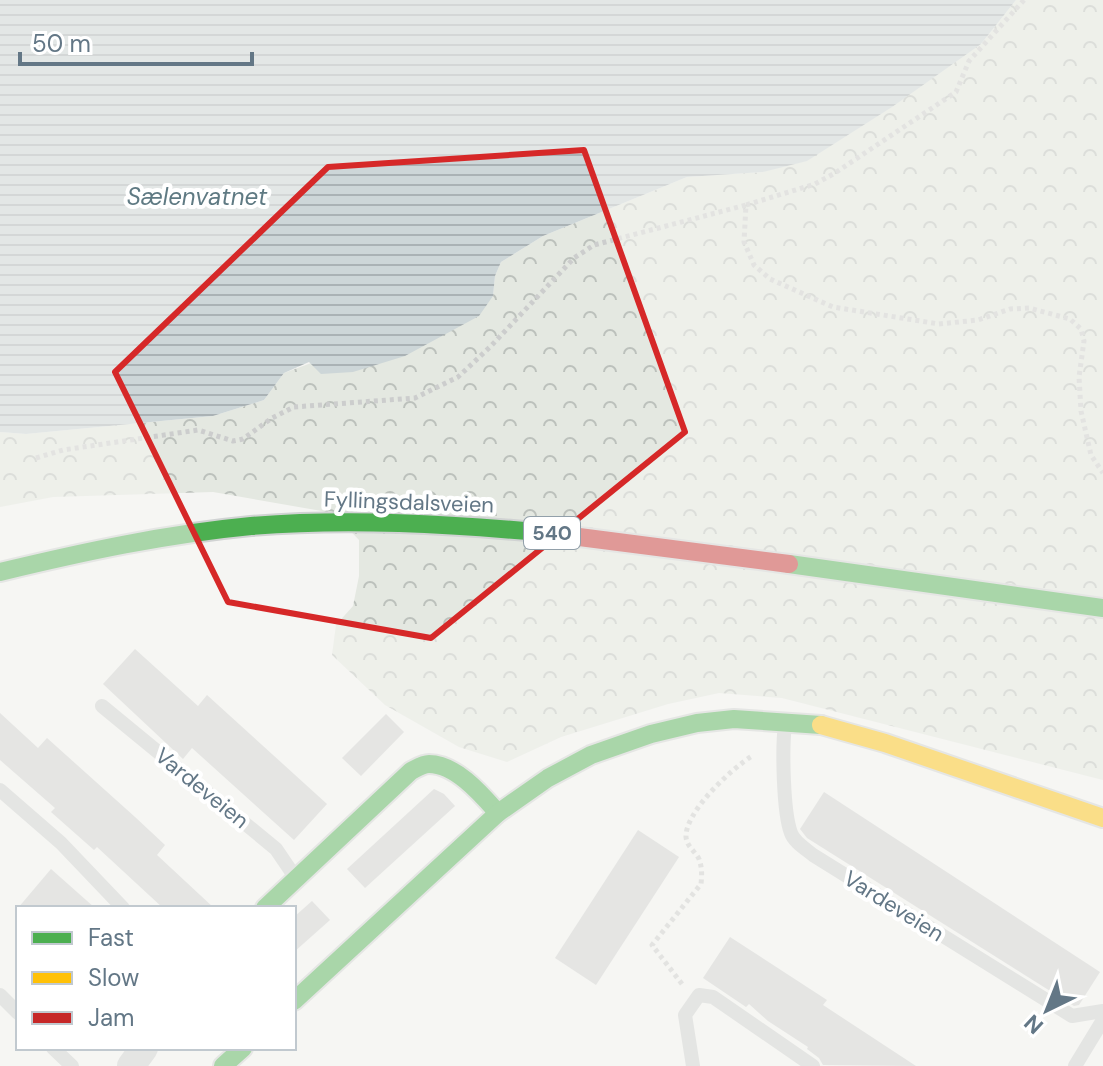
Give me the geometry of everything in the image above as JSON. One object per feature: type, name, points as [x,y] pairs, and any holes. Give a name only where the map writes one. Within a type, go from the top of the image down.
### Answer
[{"type":"main road","name":"Fyllingsdalsveien","points":[[0,572],[129,541],[284,524],[358,523],[534,530],[858,574],[1001,597],[1103,608]]},
{"type":"main road","points":[[296,999],[498,813],[548,778],[591,755],[651,734],[697,723],[734,719],[785,720],[822,725],[885,743],[1103,818]]},
{"type":"main road","points":[[267,906],[411,771],[427,764],[441,768],[476,788],[498,813]]},
{"type":"main road","points":[[223,1066],[241,1050]]},
{"type":"lane","name":"Vardeveien","points":[[102,706],[276,849],[296,878]]},
{"type":"lane","name":"Vardeveien","points":[[785,720],[782,742],[789,822],[791,835],[798,842],[813,855],[1072,1016],[1103,1011]]},
{"type":"lane","points":[[0,790],[61,843],[121,906]]},
{"type":"lane","points":[[0,995],[16,1011]]},
{"type":"lane","points":[[693,1066],[684,1019],[699,995],[713,997],[813,1066]]},
{"type":"lane","points":[[1075,1066],[1103,1020]]},
{"type":"lane","points":[[55,1050],[72,1066]]},
{"type":"path","points":[[36,458],[94,445],[198,430],[233,441],[243,439],[294,407],[415,398],[458,377],[574,258],[594,245],[746,205],[815,184],[835,173],[956,92],[969,61],[1024,0]]},
{"type":"path","points":[[746,205],[744,242],[754,265],[770,279],[833,307],[939,324],[978,320],[1010,309],[1029,308],[1070,319],[1081,329],[1084,341],[1079,377],[1081,411],[1091,455],[1103,473]]},
{"type":"path","points":[[694,1001],[652,945],[701,884],[699,859],[687,843],[688,827],[712,789],[726,774],[750,757],[782,742]]},
{"type":"highlighted area","points":[[584,150],[685,432],[431,638],[228,602],[115,372],[328,167]]},
{"type":"green space","points":[[1016,0],[1103,0],[1103,780],[782,698],[719,693],[668,704],[561,737],[507,762],[459,747],[385,705],[332,655],[336,625],[353,606],[359,576],[359,540],[333,513],[213,492],[53,497],[0,507],[0,432],[26,434],[213,416],[264,400],[284,373],[493,296],[495,276],[501,262],[543,236],[687,177],[763,172],[981,44]]},
{"type":"water","name":"Sælenvatnet","points":[[0,0],[1016,0],[981,44],[892,107],[807,161],[763,172],[687,177],[543,236],[501,262],[495,276],[493,296],[479,316],[405,356],[353,372],[321,374],[309,362],[284,373],[264,400],[213,416],[26,434],[0,432]]},
{"type":"building","points":[[135,649],[198,706],[207,695],[327,804],[294,840],[192,748],[183,759],[103,684]]},
{"type":"building","points":[[0,713],[38,748],[47,738],[135,817],[165,845],[157,855],[212,906],[161,906],[97,847],[94,850],[51,812],[55,808],[0,760]]},
{"type":"building","points":[[386,714],[404,732],[361,776],[342,758]]},
{"type":"building","points":[[434,789],[444,794],[455,806],[365,888],[347,869]]},
{"type":"building","points":[[824,792],[1100,972],[1079,1005],[1074,1006],[807,838],[800,829]]},
{"type":"building","points":[[638,830],[679,857],[596,985],[555,958]]},
{"type":"building","points":[[51,869],[93,906],[20,906]]},
{"type":"building","points":[[312,901],[330,920],[296,950],[296,915]]},
{"type":"building","points":[[730,937],[827,1000],[823,1005],[916,1066],[823,1065],[808,1047],[768,1021],[749,1004],[746,1007],[703,978]]},
{"type":"traffic: fast","points":[[0,572],[125,544],[251,526],[325,522],[400,523],[548,533]]},
{"type":"traffic: fast","points":[[789,564],[1103,608]]},
{"type":"traffic: fast","points":[[296,999],[498,813],[548,778],[591,755],[651,734],[697,723],[734,719],[821,725]]},
{"type":"traffic: fast","points":[[267,906],[411,771],[422,765],[439,765],[449,769],[476,790],[498,813]]},
{"type":"traffic: fast","points":[[223,1066],[241,1050]]},
{"type":"traffic: slow","points":[[821,725],[885,743],[1103,818]]},
{"type":"traffic: jam","points":[[548,533],[789,564]]}]
